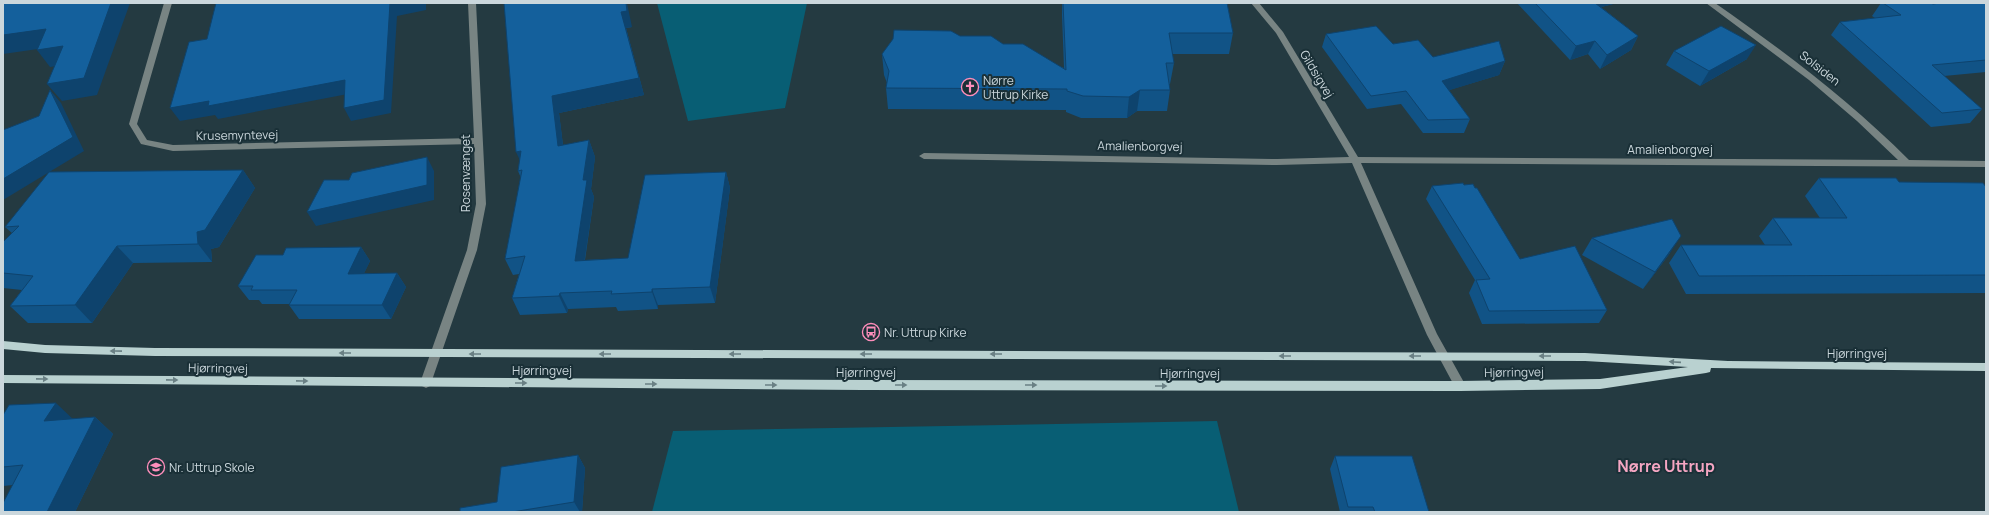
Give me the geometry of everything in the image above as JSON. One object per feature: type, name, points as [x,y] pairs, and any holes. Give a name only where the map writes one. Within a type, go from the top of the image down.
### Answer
[{"type":"main road","name":"Hjørringvej","points":[[3,345],[44,349],[154,352],[1585,357],[1728,365],[1986,367]]},
{"type":"main road","name":"Hjørringvej","points":[[3,379],[426,383],[1460,386],[1600,384],[1728,365]]},
{"type":"street","name":"Krusemyntevej","points":[[168,3],[133,124],[144,142],[173,148],[479,141]]},
{"type":"street","name":"Rosenvænget","points":[[426,383],[472,250],[481,204],[472,3]]},
{"type":"street","name":"Gildsigvej","points":[[1255,3],[1279,32],[1355,160]]},
{"type":"street","name":"Solsiden","points":[[1710,3],[1779,52],[1838,97],[1906,163]]},
{"type":"street","name":"Amalienborgvej","points":[[924,156],[1277,162],[1355,160],[1986,164]]},
{"type":"street","points":[[1355,160],[1432,335],[1460,386]]},
{"type":"shaded area","points":[[657,3],[807,3],[785,108],[688,121]]},
{"type":"shaded area","points":[[1217,421],[1239,512],[652,512],[673,431]]},
{"type":"building","points":[[3,3],[111,3],[84,78],[47,84],[63,46],[37,50],[46,29],[3,35]]},
{"type":"building","points":[[216,3],[390,3],[384,100],[344,108],[345,80],[208,106],[209,101],[170,108],[189,42],[207,39]]},
{"type":"building","points":[[504,3],[626,3],[627,11],[621,12],[639,78],[552,96],[558,146],[589,140],[583,180],[587,180],[575,261],[628,258],[645,175],[726,172],[710,287],[652,289],[652,292],[611,294],[612,291],[560,293],[559,296],[512,298],[525,256],[505,259],[522,170],[518,171],[521,151],[516,152]]},
{"type":"building","points":[[1063,3],[1227,3],[1233,33],[1169,33],[1174,63],[1166,63],[1170,90],[1140,90],[1129,97],[1083,96],[1067,91],[1067,89],[886,88],[889,71],[882,54],[893,39],[894,30],[951,31],[960,36],[991,36],[1003,44],[1023,44],[1066,70]]},
{"type":"building","points":[[1535,3],[1595,3],[1638,36],[1607,55],[1595,41],[1576,46]]},
{"type":"building","points":[[1883,3],[1986,3],[1986,60],[1932,65],[1982,109],[1942,113],[1840,22],[1901,15]]},
{"type":"building","points":[[1376,26],[1393,44],[1418,40],[1433,57],[1499,41],[1505,61],[1442,81],[1470,119],[1428,120],[1406,91],[1371,96],[1326,34]]},
{"type":"building","points":[[1721,26],[1756,45],[1709,71],[1674,51]]},
{"type":"building","points":[[50,90],[73,137],[3,179],[3,130],[39,116]]},
{"type":"building","points":[[427,157],[427,185],[307,212],[324,180],[349,180],[352,173]]},
{"type":"building","points":[[243,170],[205,230],[197,232],[198,244],[117,246],[75,305],[10,306],[33,276],[3,273],[3,242],[19,226],[5,227],[49,172]]},
{"type":"building","points":[[1819,178],[1896,178],[1899,182],[1983,183],[1986,187],[1986,275],[1699,276],[1681,245],[1792,245],[1773,218],[1847,218]]},
{"type":"building","points":[[1463,183],[1464,185],[1473,184],[1475,188],[1477,188],[1520,259],[1575,246],[1607,310],[1489,311],[1476,280],[1490,279],[1432,186]]},
{"type":"building","points":[[1672,219],[1681,236],[1655,272],[1592,238]]},
{"type":"building","points":[[361,247],[348,274],[397,273],[382,305],[289,305],[297,290],[251,290],[253,286],[238,286],[256,255],[283,255],[286,248]]},
{"type":"building","points":[[56,403],[44,421],[95,417],[47,512],[3,512],[3,503],[23,465],[3,467],[3,415],[9,405]]},
{"type":"building","points":[[578,455],[574,502],[512,512],[460,512],[460,508],[497,502],[501,467]]},
{"type":"building","points":[[1335,456],[1412,456],[1429,512],[1375,512],[1373,507],[1348,507]]},
{"type":"place","name":"Nørre Uttrup Kirke","points":[[970,87]]},
{"type":"place","name":"Nr. Uttrup Kirke","points":[[871,332]]},
{"type":"place","name":"Nr. Uttrup Skole","points":[[156,467]]},
{"type":"district","name":"Nørre Uttrup","points":[[1666,466]]}]
